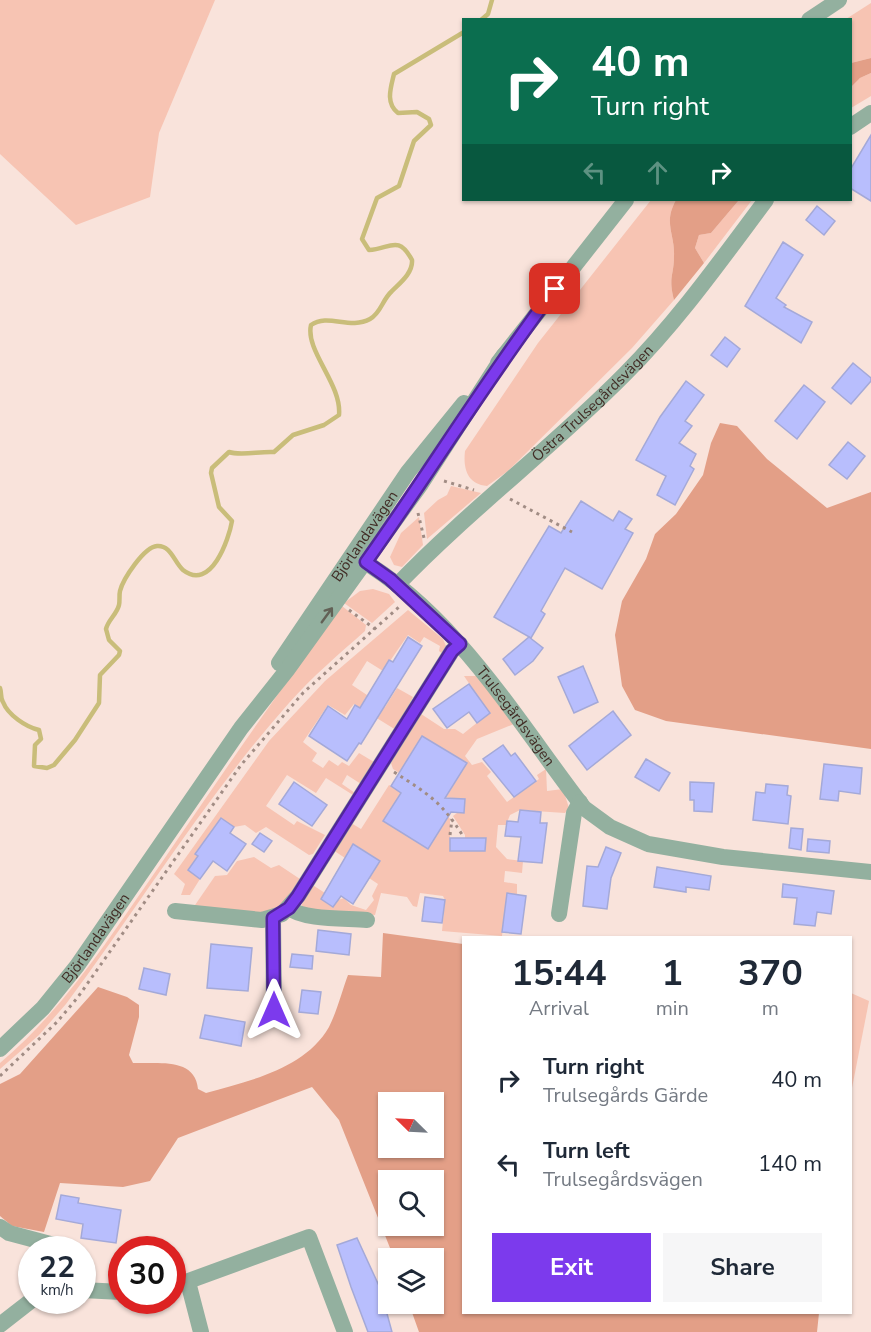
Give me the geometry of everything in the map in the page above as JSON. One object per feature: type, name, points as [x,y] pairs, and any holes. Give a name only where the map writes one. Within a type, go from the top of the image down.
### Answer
[{"type":"street","points":[[812,18],[839,0]]},
{"type":"street","points":[[852,126],[871,113]]},
{"type":"street","name":"Björlandavägen","points":[[241,728],[272,674],[351,554],[434,437],[504,355],[625,201]]},
{"type":"street","name":"Östra Trulsegårdsvägen","points":[[397,585],[432,549],[524,470],[625,374],[697,292],[765,201]]},
{"type":"street","name":"Björlandavägen","points":[[0,1049],[43,1008],[77,966],[241,728],[287,670],[421,484],[504,355]]},
{"type":"street","name":"Trulsegårdsvägen","points":[[351,554],[397,585],[460,644],[580,802],[610,827],[648,844],[723,857],[871,872]]},
{"type":"street","points":[[175,911],[262,920],[273,918],[289,908],[327,853],[452,651],[460,644]]},
{"type":"street","points":[[559,914],[574,813],[580,802]]},
{"type":"street","points":[[289,908],[294,913],[366,920]]},
{"type":"street","points":[[273,918],[274,1010]]},
{"type":"street","points":[[0,1227],[9,1233],[20,1236]]},
{"type":"street","points":[[186,1283],[309,1237],[345,1332]]},
{"type":"street","points":[[186,1298],[201,1332]]},
{"type":"street","points":[[0,1325],[18,1311]]},
{"type":"path","points":[[416,512],[420,515],[424,538],[432,549]]},
{"type":"path","points":[[0,1076],[57,1022],[78,997],[241,765],[267,733],[303,693],[410,597]]},
{"type":"path","points":[[382,765],[436,800],[452,818],[463,836]]},
{"type":"path","points":[[450,835],[452,818]]},
{"type":"shaded area","points":[[0,0],[215,0],[159,133],[150,197],[76,225],[0,154]]},
{"type":"shaded area","points":[[871,3],[871,58],[852,63],[852,18],[848,18]]},
{"type":"shaded area","points":[[871,58],[871,73],[860,78],[852,86],[852,63]]},
{"type":"shaded area","points":[[871,73],[871,96],[852,107],[852,86],[860,78]]},
{"type":"shaded area","points":[[650,201],[676,201],[670,215],[674,248],[671,281],[674,300],[632,348],[508,471],[487,486],[480,485],[468,474],[465,451],[538,343]]},
{"type":"shaded area","points":[[676,201],[738,201],[711,233],[699,235],[695,248],[704,263],[674,300],[671,281],[674,263],[670,222]]},
{"type":"shaded area","points":[[738,201],[751,201],[704,263],[695,248],[699,235],[711,233]]},
{"type":"shaded area","points":[[720,423],[737,426],[767,459],[827,508],[871,492],[871,749],[666,721],[635,710],[622,686],[615,635],[622,601],[646,559],[655,534],[676,514],[703,475],[711,443]]},
{"type":"shaded area","points":[[451,486],[481,493],[427,539],[424,513],[447,495]]},
{"type":"shaded area","points":[[419,517],[423,545],[402,567],[394,565],[390,557],[401,533]]},
{"type":"shaded area","points":[[373,589],[389,594],[395,602],[372,623],[344,603],[360,591]]},
{"type":"shaded area","points":[[342,606],[366,625],[365,631],[307,684],[259,739],[201,813],[66,1004],[39,1035],[0,1069],[0,1063],[45,1019],[104,946]]},
{"type":"shaded area","points":[[408,610],[443,639],[446,646],[443,654],[439,651],[440,646],[424,637],[420,643],[408,635],[383,671],[367,661],[352,685],[385,707],[397,688],[413,697],[396,730],[354,704],[345,715],[328,705],[303,742],[317,753],[312,761],[323,768],[329,760],[338,766],[342,762],[349,766],[359,753],[374,762],[361,784],[347,775],[342,784],[355,793],[353,795],[326,778],[316,793],[287,775],[266,806],[294,825],[297,821],[325,835],[313,854],[309,855],[266,827],[256,833],[245,825],[234,827],[221,818],[195,854],[210,865],[189,870],[200,879],[190,895],[181,895],[185,884],[174,874],[269,741],[325,681]]},
{"type":"shaded area","points":[[464,676],[477,676],[514,724],[477,739],[465,756],[472,765],[482,762],[491,772],[487,776],[507,802],[539,779],[537,775],[546,769],[547,791],[563,789],[569,808],[565,813],[520,810],[510,815],[506,825],[498,825],[496,847],[507,859],[523,861],[522,873],[505,871],[504,882],[517,884],[517,894],[507,894],[502,936],[442,931],[445,900],[443,896],[420,893],[417,907],[413,906],[407,897],[381,893],[375,915],[312,911],[302,906],[301,901],[311,884],[325,893],[321,899],[332,907],[338,900],[344,898],[351,905],[366,910],[374,900],[372,896],[378,884],[369,878],[380,861],[354,844],[345,858],[333,850],[351,823],[361,829],[389,785],[402,791],[383,821],[428,849],[447,819],[432,810],[445,812],[450,819],[450,851],[465,851],[465,835],[453,816],[457,813],[464,813],[465,799],[441,797],[432,784],[448,794],[466,764],[422,736],[403,767],[411,780],[393,769],[391,763],[418,712],[444,729],[455,729],[463,734],[489,713]]},
{"type":"shaded area","points":[[254,857],[271,868],[279,865],[300,879],[297,887],[272,914],[193,908],[215,876],[227,875],[237,861]]},
{"type":"shaded area","points":[[383,933],[462,944],[462,1314],[819,1314],[817,1332],[419,1332],[413,1314],[444,1314],[444,1248],[390,1248],[385,1236],[444,1236],[444,1170],[378,1170],[378,1218],[339,1120],[312,1087],[178,1138],[150,1181],[123,1187],[60,1183],[44,1232],[12,1226],[0,1216],[0,1084],[20,1074],[98,987],[127,997],[139,1005],[139,1017],[129,1055],[133,1063],[164,1063],[183,1067],[195,1079],[198,1089],[206,1093],[257,1078],[291,1063],[319,1041],[329,1027],[348,975],[381,977]]},
{"type":"shaded area","points":[[852,993],[869,1001],[852,1088]]},
{"type":"building","points":[[871,135],[871,201],[852,189],[852,167]]},
{"type":"building","points":[[817,206],[835,221],[824,235],[806,220]]},
{"type":"building","points":[[783,242],[803,255],[776,298],[786,305],[784,307],[812,322],[801,343],[745,306]]},
{"type":"building","points":[[725,337],[740,349],[727,367],[711,355]]},
{"type":"building","points":[[853,363],[871,378],[871,381],[851,404],[832,388]]},
{"type":"building","points":[[686,381],[704,395],[685,421],[692,426],[679,443],[696,454],[690,466],[694,469],[675,505],[657,495],[666,476],[636,460],[660,417]]},
{"type":"building","points":[[804,385],[825,402],[797,439],[775,421]]},
{"type":"building","points":[[848,442],[865,456],[847,479],[829,465]]},
{"type":"building","points":[[581,501],[613,521],[619,511],[632,519],[625,529],[633,533],[602,589],[565,568],[541,611],[545,614],[531,638],[494,617],[549,526],[561,533]]},
{"type":"building","points":[[408,637],[422,646],[361,744],[359,743],[347,761],[309,736],[328,706],[347,719],[355,705],[360,708],[389,660],[393,662]]},
{"type":"building","points":[[529,637],[543,648],[533,661],[515,675],[503,659]]},
{"type":"building","points":[[583,666],[598,702],[574,713],[558,677]]},
{"type":"building","points":[[469,684],[490,713],[477,723],[469,712],[447,728],[433,709]]},
{"type":"building","points":[[613,711],[631,735],[587,770],[569,746]]},
{"type":"building","points":[[422,736],[467,763],[445,798],[465,799],[464,813],[451,812],[428,849],[383,821],[401,793],[391,786]]},
{"type":"building","points":[[503,745],[511,756],[515,753],[536,781],[514,797],[483,759]]},
{"type":"building","points":[[646,759],[670,773],[659,791],[635,777]]},
{"type":"building","points":[[824,764],[862,768],[860,794],[839,791],[838,801],[820,799]]},
{"type":"building","points":[[294,782],[327,805],[312,826],[279,804]]},
{"type":"building","points":[[690,782],[714,783],[712,812],[694,811],[694,800],[690,800]]},
{"type":"building","points":[[766,784],[788,786],[787,795],[791,796],[788,824],[753,820],[756,792],[765,793]]},
{"type":"building","points":[[520,810],[541,812],[540,823],[547,823],[542,863],[518,861],[521,837],[505,836],[507,821],[518,822]]},
{"type":"building","points":[[221,818],[234,827],[230,833],[246,844],[227,871],[213,861],[200,879],[188,870],[198,856],[195,854]]},
{"type":"building","points":[[791,828],[803,829],[801,850],[789,848]]},
{"type":"building","points":[[260,833],[272,841],[264,852],[252,844]]},
{"type":"building","points":[[450,838],[486,838],[485,851],[450,851]]},
{"type":"building","points":[[808,839],[830,841],[829,853],[807,851]]},
{"type":"building","points":[[353,844],[380,861],[353,904],[341,896],[333,907],[321,899]]},
{"type":"building","points":[[606,847],[621,853],[611,878],[607,909],[583,906],[587,866],[598,867]]},
{"type":"building","points":[[657,867],[711,876],[709,890],[686,887],[686,892],[654,887]]},
{"type":"building","points":[[783,884],[834,891],[831,914],[817,912],[815,926],[794,924],[797,898],[782,897]]},
{"type":"building","points":[[507,893],[526,896],[521,934],[502,932]]},
{"type":"building","points":[[425,897],[445,900],[442,923],[422,921]]},
{"type":"building","points":[[318,930],[351,934],[349,955],[316,951]]},
{"type":"building","points":[[211,944],[252,948],[248,991],[207,988]]},
{"type":"building","points":[[292,954],[313,956],[312,969],[290,967]]},
{"type":"building","points":[[144,968],[170,974],[166,995],[139,989]]},
{"type":"building","points":[[302,990],[321,992],[318,1014],[299,1012]]},
{"type":"building","points":[[205,1015],[245,1022],[241,1046],[200,1038]]},
{"type":"building","points":[[61,1195],[79,1198],[78,1203],[121,1210],[117,1236],[108,1236],[108,1242],[96,1240],[96,1236],[81,1236],[83,1224],[56,1219]]},
{"type":"building","points":[[357,1238],[378,1284],[378,1314],[387,1314],[392,1332],[368,1332],[337,1245]]},
{"type":"waterway","points":[[483,18],[488,14],[492,0]]},
{"type":"waterway","points":[[0,688],[5,707],[13,716],[39,730],[41,739],[35,745],[34,766],[47,768],[54,765],[75,740],[99,703],[100,675],[119,655],[120,651],[109,640],[106,629],[118,608],[122,586],[135,564],[146,552],[162,546],[169,551],[183,570],[193,575],[202,574],[210,569],[223,550],[232,521],[219,507],[211,473],[212,468],[229,452],[239,454],[274,452],[293,435],[324,425],[339,415],[335,392],[313,346],[311,325],[325,321],[355,323],[370,319],[410,269],[412,260],[402,247],[393,245],[369,250],[362,239],[377,198],[399,186],[414,141],[431,125],[429,119],[417,112],[398,113],[391,105],[390,95],[394,74],[462,33]]},
{"type":"route","points":[[274,1010],[273,918],[289,908],[298,896],[452,651],[460,644],[390,579],[366,562],[421,484],[504,355],[555,289]]}]
